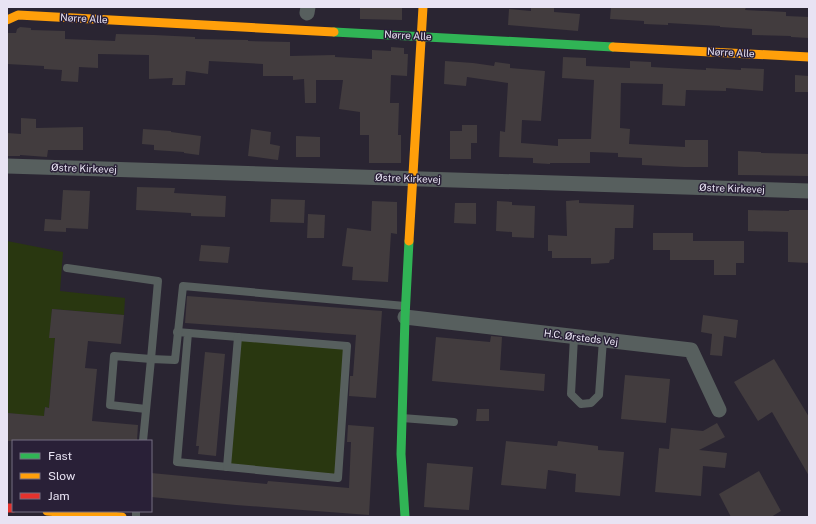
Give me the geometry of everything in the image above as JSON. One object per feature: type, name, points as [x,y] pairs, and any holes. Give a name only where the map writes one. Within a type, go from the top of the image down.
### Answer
[{"type":"street","points":[[405,517],[401,454],[405,311],[423,7]]},
{"type":"street","name":"Nørre Alle","points":[[16,14],[809,56]]},
{"type":"street","name":"Østre Kirkevej","points":[[7,166],[809,190]]},
{"type":"street","name":"H.C. Ørsteds Vej","points":[[405,311],[574,337],[691,350],[719,410]]},
{"type":"street","points":[[394,498],[401,454]]},
{"type":"street","points":[[60,512],[122,517]]},
{"type":"lane","points":[[66,268],[158,281],[143,440]]},
{"type":"lane","points":[[146,409],[110,405],[114,356],[174,360],[182,286],[405,311]]},
{"type":"lane","points":[[178,332],[347,346],[338,478],[177,462],[188,333]]},
{"type":"lane","points":[[226,467],[238,337]]},
{"type":"lane","points":[[574,337],[571,394],[581,404],[591,403],[599,395],[603,340]]},
{"type":"lane","points":[[402,418],[454,422]]},
{"type":"green space","points":[[7,241],[63,252],[60,291],[125,298],[124,315],[52,309],[50,338],[55,338],[49,408],[45,407],[44,417],[7,413]]},
{"type":"green space","points":[[238,337],[347,346],[338,478],[227,467]]},
{"type":"building","points":[[360,7],[402,7],[402,20],[360,19]]},
{"type":"building","points":[[531,7],[554,7],[554,12],[580,14],[578,31],[508,25],[509,9],[531,11]]},
{"type":"building","points":[[611,7],[746,7],[745,10],[786,12],[786,16],[809,17],[809,38],[752,35],[752,29],[668,23],[668,25],[644,24],[644,21],[610,19]]},
{"type":"building","points":[[20,27],[31,28],[31,30],[65,31],[65,39],[115,41],[116,34],[195,37],[195,39],[290,42],[290,56],[335,55],[335,57],[372,59],[372,50],[391,51],[391,47],[404,48],[404,54],[408,54],[407,76],[391,75],[390,103],[399,103],[398,135],[401,135],[401,163],[369,163],[369,135],[360,135],[360,112],[339,109],[343,80],[316,80],[316,103],[305,103],[304,79],[293,80],[293,76],[263,76],[263,64],[209,61],[208,74],[186,71],[185,85],[172,85],[173,78],[149,79],[149,55],[98,54],[98,68],[79,67],[78,82],[61,81],[62,70],[44,69],[44,66],[7,64],[7,33],[16,33],[17,29]]},
{"type":"building","points":[[563,57],[586,58],[586,66],[630,68],[630,61],[651,62],[651,67],[706,70],[706,68],[741,70],[741,68],[764,69],[763,91],[726,88],[726,91],[686,90],[685,106],[662,105],[663,84],[621,83],[620,128],[630,129],[629,144],[685,147],[685,140],[708,140],[708,167],[684,167],[642,165],[642,158],[618,157],[618,153],[590,152],[590,163],[533,163],[533,158],[499,157],[500,131],[505,132],[508,83],[467,77],[466,86],[444,84],[445,61],[494,66],[495,62],[510,64],[510,68],[545,71],[541,121],[522,120],[521,143],[558,146],[558,139],[591,139],[594,80],[562,78]]},
{"type":"building","points":[[795,75],[809,76],[809,92],[795,92]]},
{"type":"building","points":[[21,118],[36,119],[36,128],[83,127],[83,150],[48,150],[47,157],[20,155],[7,156],[7,133],[21,134]]},
{"type":"building","points":[[462,125],[477,125],[477,143],[471,143],[471,159],[450,159],[450,131],[462,131]]},
{"type":"building","points":[[143,129],[171,131],[201,136],[199,155],[184,152],[154,150],[154,145],[142,144]]},
{"type":"building","points":[[251,129],[271,132],[270,144],[280,146],[278,160],[248,156]]},
{"type":"building","points":[[296,136],[320,137],[320,157],[296,157]]},
{"type":"building","points":[[738,151],[809,154],[809,176],[738,175]]},
{"type":"building","points":[[137,187],[175,188],[174,193],[226,196],[225,217],[191,216],[191,213],[136,210]]},
{"type":"building","points":[[63,190],[90,191],[88,229],[66,228],[66,232],[44,231],[45,219],[61,220]]},
{"type":"building","points":[[271,199],[305,200],[304,223],[270,222]]},
{"type":"building","points":[[579,200],[579,203],[634,205],[633,228],[615,228],[614,259],[610,260],[609,263],[591,264],[591,258],[552,258],[552,251],[548,251],[548,235],[567,236],[566,201]]},
{"type":"building","points":[[372,201],[397,202],[397,234],[391,233],[388,282],[352,280],[353,267],[342,266],[347,228],[371,231]]},
{"type":"building","points":[[497,201],[512,202],[512,205],[535,206],[534,238],[512,237],[512,232],[496,231]]},
{"type":"building","points":[[455,203],[476,203],[476,224],[454,223]]},
{"type":"building","points":[[748,210],[809,210],[809,263],[788,262],[788,232],[748,231]]},
{"type":"building","points":[[308,214],[325,215],[324,238],[307,238]]},
{"type":"building","points":[[653,233],[693,233],[693,241],[744,241],[744,263],[736,263],[736,275],[714,275],[714,260],[670,260],[670,250],[653,250]]},
{"type":"building","points":[[201,245],[230,247],[228,263],[199,261]]},
{"type":"building","points":[[187,296],[382,311],[376,398],[349,396],[350,376],[353,376],[356,335],[185,323]]},
{"type":"building","points":[[52,309],[124,315],[121,344],[88,341],[85,368],[97,369],[92,421],[138,425],[137,440],[7,441],[7,413],[44,416],[45,407],[49,408],[55,338],[49,338]]},
{"type":"building","points":[[703,315],[738,320],[736,338],[724,336],[722,356],[710,355],[712,334],[701,332]]},
{"type":"building","points":[[491,336],[502,337],[500,370],[545,374],[544,391],[432,381],[436,337],[490,342]]},
{"type":"building","points":[[205,352],[225,354],[216,456],[198,454],[199,446],[196,446]]},
{"type":"building","points":[[774,359],[809,417],[809,476],[772,412],[758,421],[734,382]]},
{"type":"building","points":[[625,375],[670,379],[666,423],[621,419]]},
{"type":"building","points":[[477,409],[489,409],[489,421],[476,421]]},
{"type":"building","points":[[717,423],[725,437],[699,450],[727,453],[725,468],[703,466],[701,496],[655,492],[659,448],[669,449],[671,428],[703,431]]},
{"type":"building","points":[[348,425],[374,427],[369,515],[152,497],[152,473],[267,484],[268,481],[349,488],[351,442],[347,442]]},
{"type":"building","points":[[506,441],[557,446],[558,441],[598,446],[598,450],[624,452],[620,496],[575,492],[576,474],[548,470],[546,489],[501,485]]},
{"type":"building","points":[[427,463],[473,467],[469,510],[424,507]]},
{"type":"building","points":[[759,471],[781,511],[771,517],[731,517],[719,494]]},
{"type":"traffic: fast","points":[[334,32],[613,47]]},
{"type":"traffic: fast","points":[[405,517],[401,454],[409,241]]},
{"type":"traffic: slow","points":[[409,241],[423,7]]},
{"type":"traffic: slow","points":[[7,20],[18,15],[334,32]]},
{"type":"traffic: slow","points":[[613,47],[809,57]]},
{"type":"traffic: slow","points":[[60,512],[122,517]]},
{"type":"traffic: jam","points":[[7,508],[12,508]]}]
